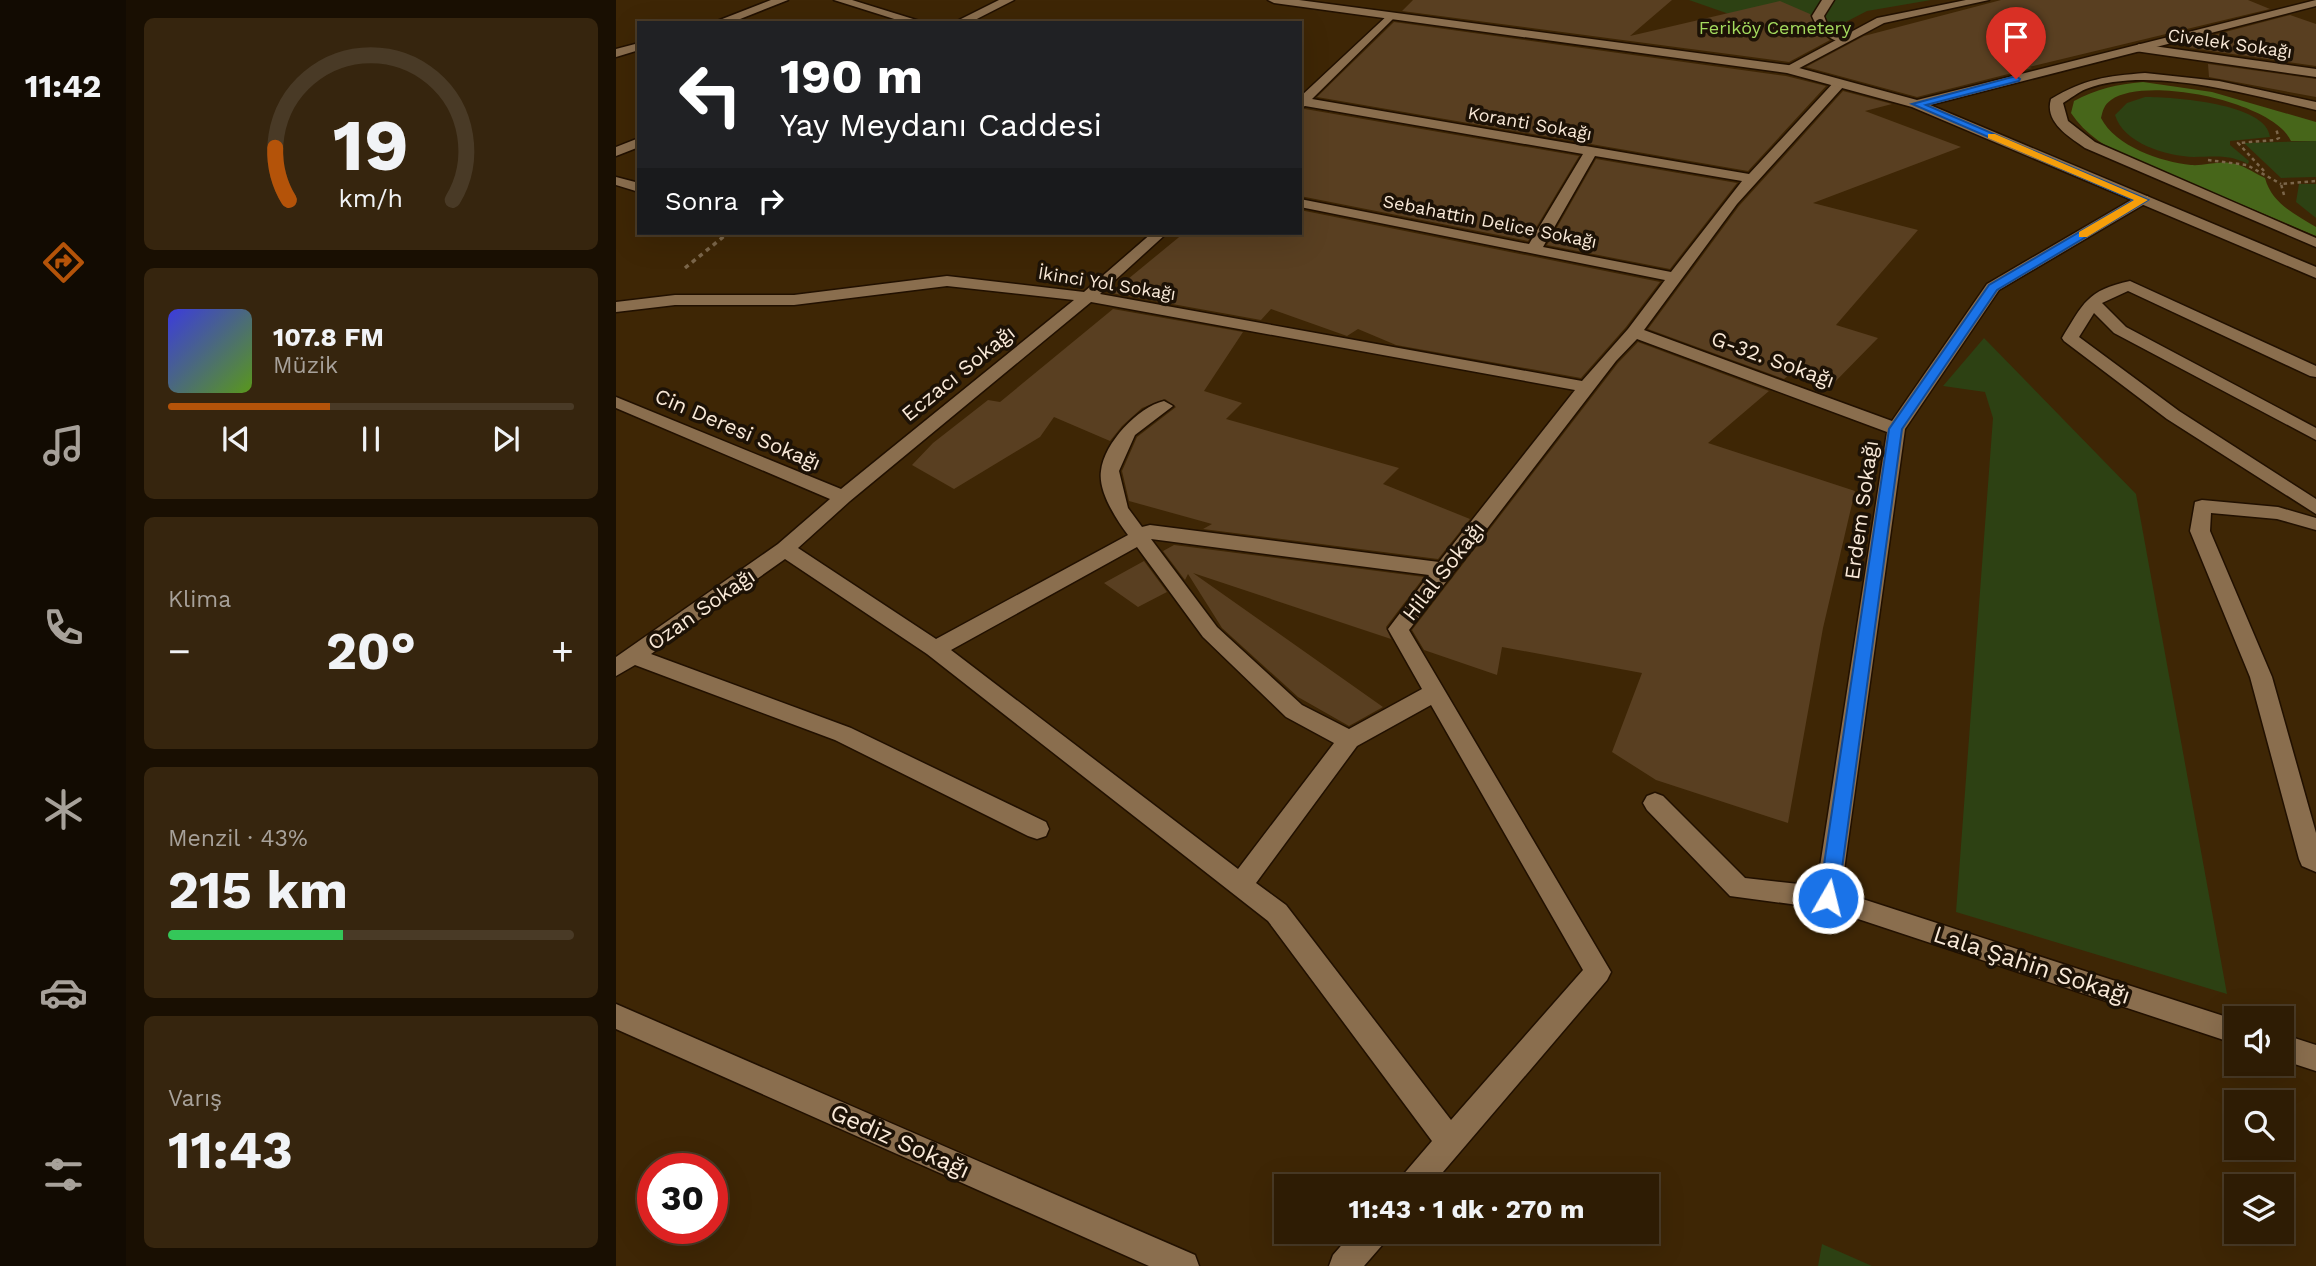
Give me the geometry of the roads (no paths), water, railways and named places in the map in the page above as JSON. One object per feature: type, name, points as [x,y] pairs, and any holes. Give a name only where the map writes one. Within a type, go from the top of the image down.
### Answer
[{"type":"street","points":[[724,21],[782,0]]},
{"type":"street","points":[[841,0],[913,21]]},
{"type":"street","points":[[963,21],[1008,0]]},
{"type":"street","points":[[1274,0],[1788,69],[1917,104],[2316,273]]},
{"type":"street","points":[[1828,0],[1818,16],[1822,26],[1843,40]]},
{"type":"street","points":[[1788,69],[1881,20],[1983,0]]},
{"type":"street","points":[[1917,104],[2316,3]]},
{"type":"street","points":[[1302,101],[1390,16]]},
{"type":"street","name":"Civelek Sokağı","points":[[2139,48],[2316,73]]},
{"type":"street","points":[[616,53],[636,50]]},
{"type":"street","points":[[2316,106],[2176,79],[2135,76],[2105,80],[2065,93],[2056,102],[2056,112],[2064,128],[2090,145],[2316,243]]},
{"type":"street","name":"Hilal Sokağı","points":[[1422,1174],[1598,972],[1398,629],[1610,357],[1634,332],[1672,277],[1753,179],[1839,84]]},
{"type":"street","name":"Koranti Sokağı","points":[[1302,102],[1753,179]]},
{"type":"street","points":[[616,152],[637,143]]},
{"type":"street","points":[[1534,250],[1591,152]]},
{"type":"street","points":[[616,181],[637,187]]},
{"type":"street","name":"Erdem Sokağı","points":[[1828,898],[1896,429],[1993,287],[2143,200]]},
{"type":"street","name":"Sebahattin Delice Sokağı","points":[[1302,203],[1672,277]]},
{"type":"street","name":"Eczacı Sokağı","points":[[785,549],[842,497],[1088,297],[1158,235]]},
{"type":"street","name":"İkinci Yol Sokağı","points":[[616,307],[675,300],[794,300],[947,281],[1088,297],[1587,387]]},
{"type":"street","points":[[2316,372],[2130,286],[2115,289],[2092,302],[2070,338],[2173,415],[2316,508]]},
{"type":"street","points":[[2092,302],[2120,330],[2316,435]]},
{"type":"street","name":"G-32. Sokağı","points":[[1634,332],[1896,429]]},
{"type":"street","name":"Cin Deresi Sokağı","points":[[616,402],[842,497]]},
{"type":"street","points":[[1164,406],[1127,432],[1110,471],[1119,509],[1210,632],[1294,711],[1349,740]]},
{"type":"street","points":[[2316,524],[2278,513],[2202,506],[2200,531],[2261,677],[2311,859],[2316,862]]},
{"type":"street","points":[[935,649],[1150,531],[1444,570]]},
{"type":"street","points":[[785,549],[935,649],[1277,913],[1450,1142]]},
{"type":"street","name":"Ozan Sokağı","points":[[625,662],[785,549]]},
{"type":"street","points":[[625,662],[843,734],[1037,829]]},
{"type":"street","points":[[1240,885],[1349,740],[1435,692]]},
{"type":"street","name":"Lala Şahin Sokağı","points":[[1655,803],[1739,888],[1828,898],[2224,1028]]},
{"type":"street","name":"Gediz Sokağı","points":[[616,1016],[1184,1266]]},
{"type":"street","points":[[2294,1051],[2316,1058]]},
{"type":"street","points":[[1344,1266],[1363,1244]]},
{"type":"park label","name":"Feriköy Cemetery","points":[[1775,27]]}]
